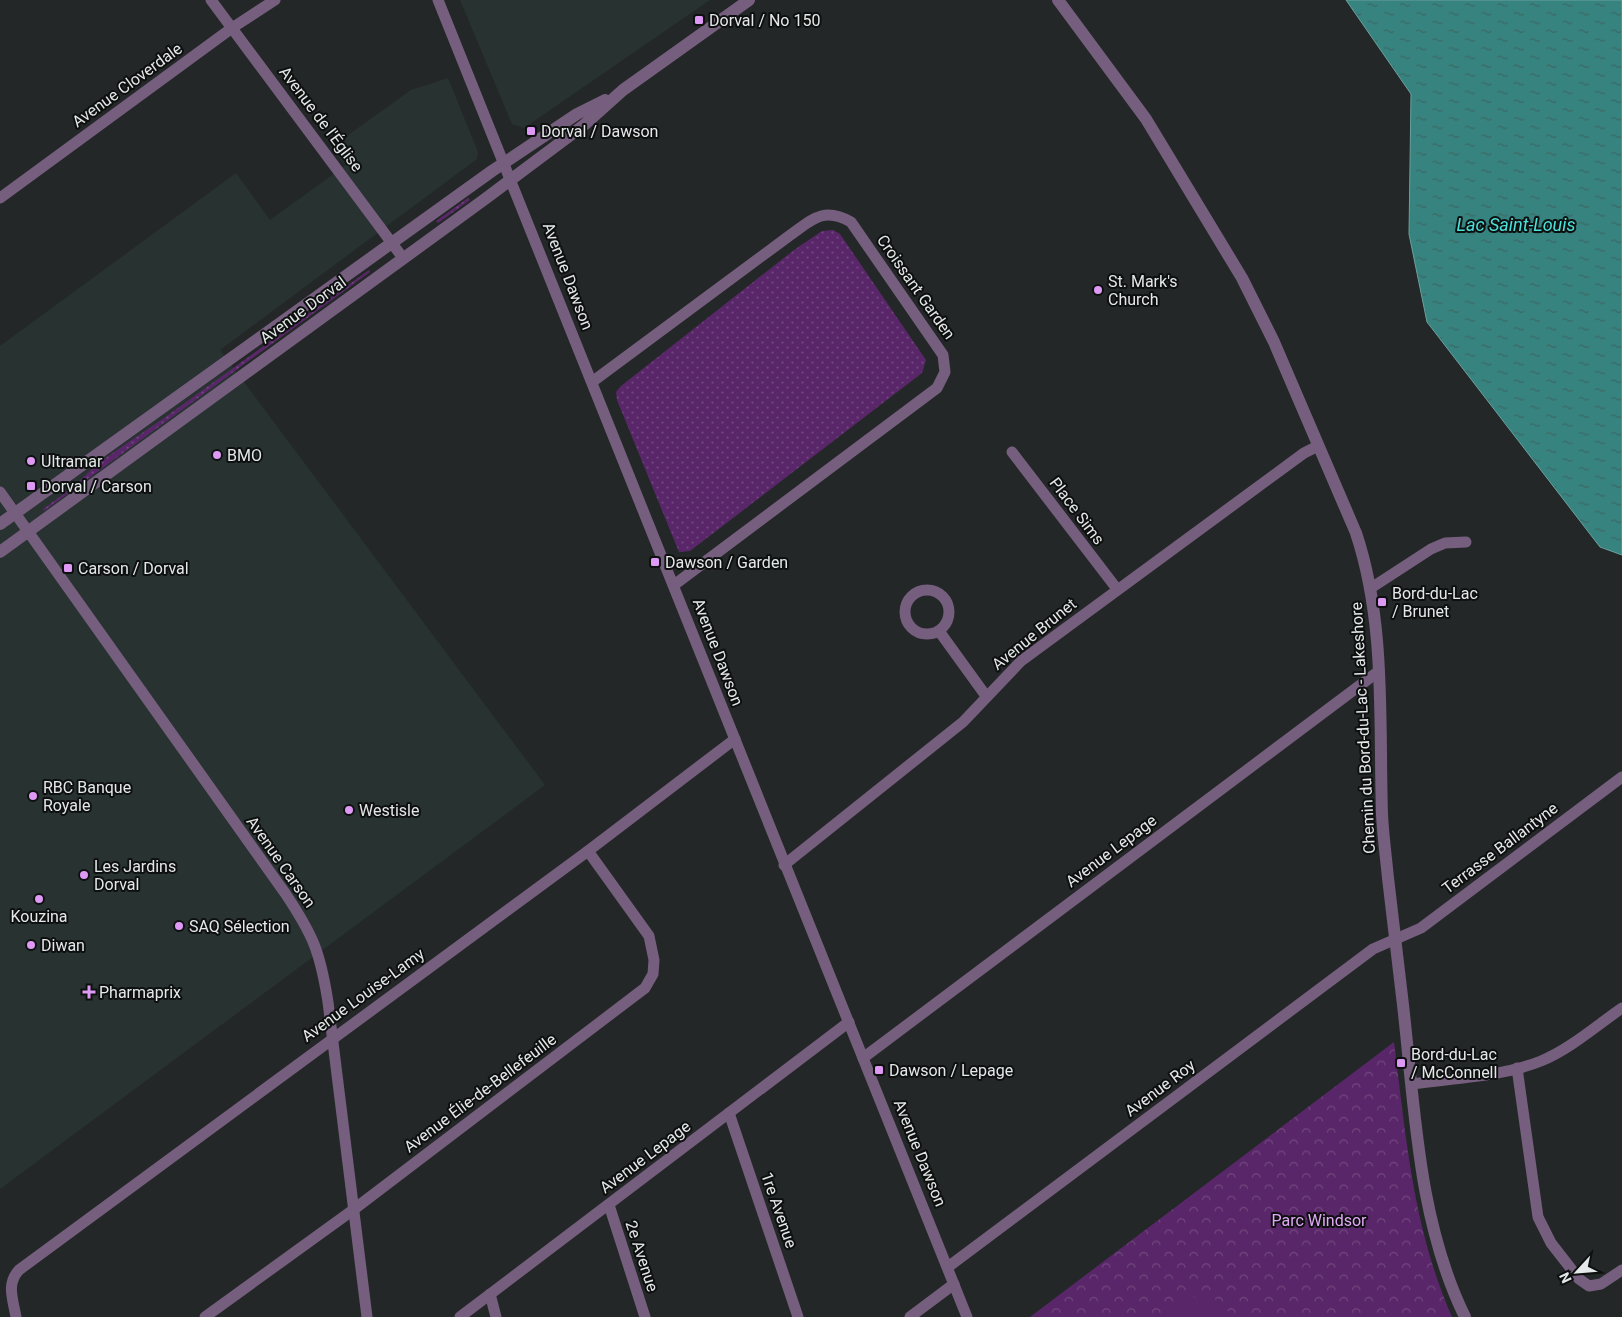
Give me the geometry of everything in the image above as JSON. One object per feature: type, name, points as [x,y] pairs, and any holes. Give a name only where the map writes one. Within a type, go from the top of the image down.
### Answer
[{"type":"street","name":"Avenue de l'Église","points":[[211,0],[403,258]]},
{"type":"street","name":"Avenue Cloverdale","points":[[0,198],[232,28],[275,0]]},
{"type":"street","name":"Avenue Dawson","points":[[438,0],[512,179],[784,865],[967,1317]]},
{"type":"street","name":"Avenue Dorval","points":[[0,524],[505,162],[577,114],[622,90],[749,0]]},
{"type":"street","name":"Chemin du Bord-du-Lac - Lakeshore","points":[[1058,0],[1146,119],[1226,249],[1274,342],[1356,533],[1371,588],[1379,671],[1382,817],[1412,1084],[1428,1204],[1446,1273],[1465,1317]]},
{"type":"street","name":"Avenue Dorval","points":[[0,552],[512,179],[584,125],[622,90]]},
{"type":"street","name":"Croissant Garden","points":[[592,382],[789,236],[815,218],[826,214],[838,214],[851,222],[943,355],[945,372],[937,388],[674,585]]},
{"type":"street","name":"Avenue Brunet","points":[[784,865],[963,722],[1021,661],[1304,453],[1318,446]]},
{"type":"street","name":"Place Sims","points":[[1012,452],[1117,590]]},
{"type":"street","name":"Avenue Carson","points":[[0,492],[309,929],[322,965],[367,1317]]},
{"type":"street","points":[[1371,588],[1431,548],[1445,543],[1466,542]]},
{"type":"street","points":[[927,590],[940,594],[945,600],[949,613],[948,620],[939,631],[924,635],[917,633],[906,622],[905,607],[913,594],[927,590]]},
{"type":"street","points":[[939,631],[986,696]]},
{"type":"street","name":"Avenue Lepage","points":[[863,1058],[1379,671]]},
{"type":"street","name":"Avenue Louise-Lamy","points":[[16,1317],[10,1288],[12,1279],[19,1270],[588,851],[735,739]]},
{"type":"street","name":"Terrasse Ballantyne","points":[[1395,939],[1421,928],[1622,777]]},
{"type":"street","name":"Avenue Élie-de-Bellefeuille","points":[[206,1317],[352,1210],[645,988],[653,974],[654,960],[649,936],[588,851]]},
{"type":"street","name":"Avenue Roy","points":[[948,1267],[1372,948],[1395,939]]},
{"type":"street","points":[[1412,1084],[1517,1068],[1541,1060],[1564,1049],[1622,1008]]},
{"type":"street","name":"Avenue Lepage","points":[[460,1317],[849,1022]]},
{"type":"street","points":[[1517,1068],[1538,1217],[1551,1243],[1579,1279],[1589,1286],[1601,1284],[1622,1270]]},
{"type":"street","name":"1re Avenue","points":[[729,1113],[798,1317]]},
{"type":"street","name":"2e Avenue","points":[[609,1205],[645,1317]]},
{"type":"street","points":[[910,1317],[954,1284]]},
{"type":"street","points":[[490,1294],[496,1317]]},
{"type":"shaded area","points":[[460,0],[710,0],[524,128],[512,124]]},
{"type":"shaded area","points":[[448,78],[478,152],[477,159],[220,350],[545,785],[0,1189],[0,346],[236,173],[270,220],[346,165],[330,148],[411,90]]},
{"type":"green space","points":[[468,198],[470,200],[438,223],[436,221]]},
{"type":"green space","points":[[833,230],[840,234],[926,360],[922,373],[690,551],[679,552],[617,400],[616,392],[621,386],[794,250],[822,231]]},
{"type":"green space","points":[[369,270],[370,272],[44,511],[43,509],[73,487],[98,463],[164,418]]},
{"type":"green space","name":"Parc Windsor","points":[[1394,1042],[1407,1147],[1420,1216],[1428,1250],[1452,1317],[1030,1317]]},
{"type":"green space","points":[[1183,1296],[1220,1300],[1232,1317],[1158,1317]]},
{"type":"water","name":"Lac Saint-Louis","points":[[1346,0],[1622,0],[1622,555],[1600,547],[1427,322],[1409,234],[1411,94]]},
{"type":"place","name":"Dorval / No 150","points":[[699,20]]},
{"type":"place","name":"Dorval / Dawson","points":[[531,131]]},
{"type":"place","name":"St. Mark's Church","points":[[1098,290]]},
{"type":"place","name":"BMO","points":[[217,455]]},
{"type":"place","name":"Ultramar","points":[[31,461]]},
{"type":"place","name":"Dorval / Carson","points":[[31,486]]},
{"type":"place","name":"Dawson / Garden","points":[[655,562]]},
{"type":"place","name":"Carson / Dorval","points":[[68,568]]},
{"type":"place","name":"Bord-du-Lac / Brunet","points":[[1382,602]]},
{"type":"place","name":"RBC Banque Royale","points":[[33,796]]},
{"type":"place","name":"Westisle","points":[[349,810]]},
{"type":"place","name":"Les Jardins Dorval","points":[[84,875]]},
{"type":"place","name":"Kouzina","points":[[39,899]]},
{"type":"place","name":"SAQ Sélection","points":[[179,926]]},
{"type":"place","name":"Diwan","points":[[31,945]]},
{"type":"place","name":"Pharmaprix","points":[[89,992]]},
{"type":"place","name":"Bord-du-Lac / McConnell","points":[[1401,1063]]},
{"type":"place","name":"Dawson / Lepage","points":[[879,1070]]}]
